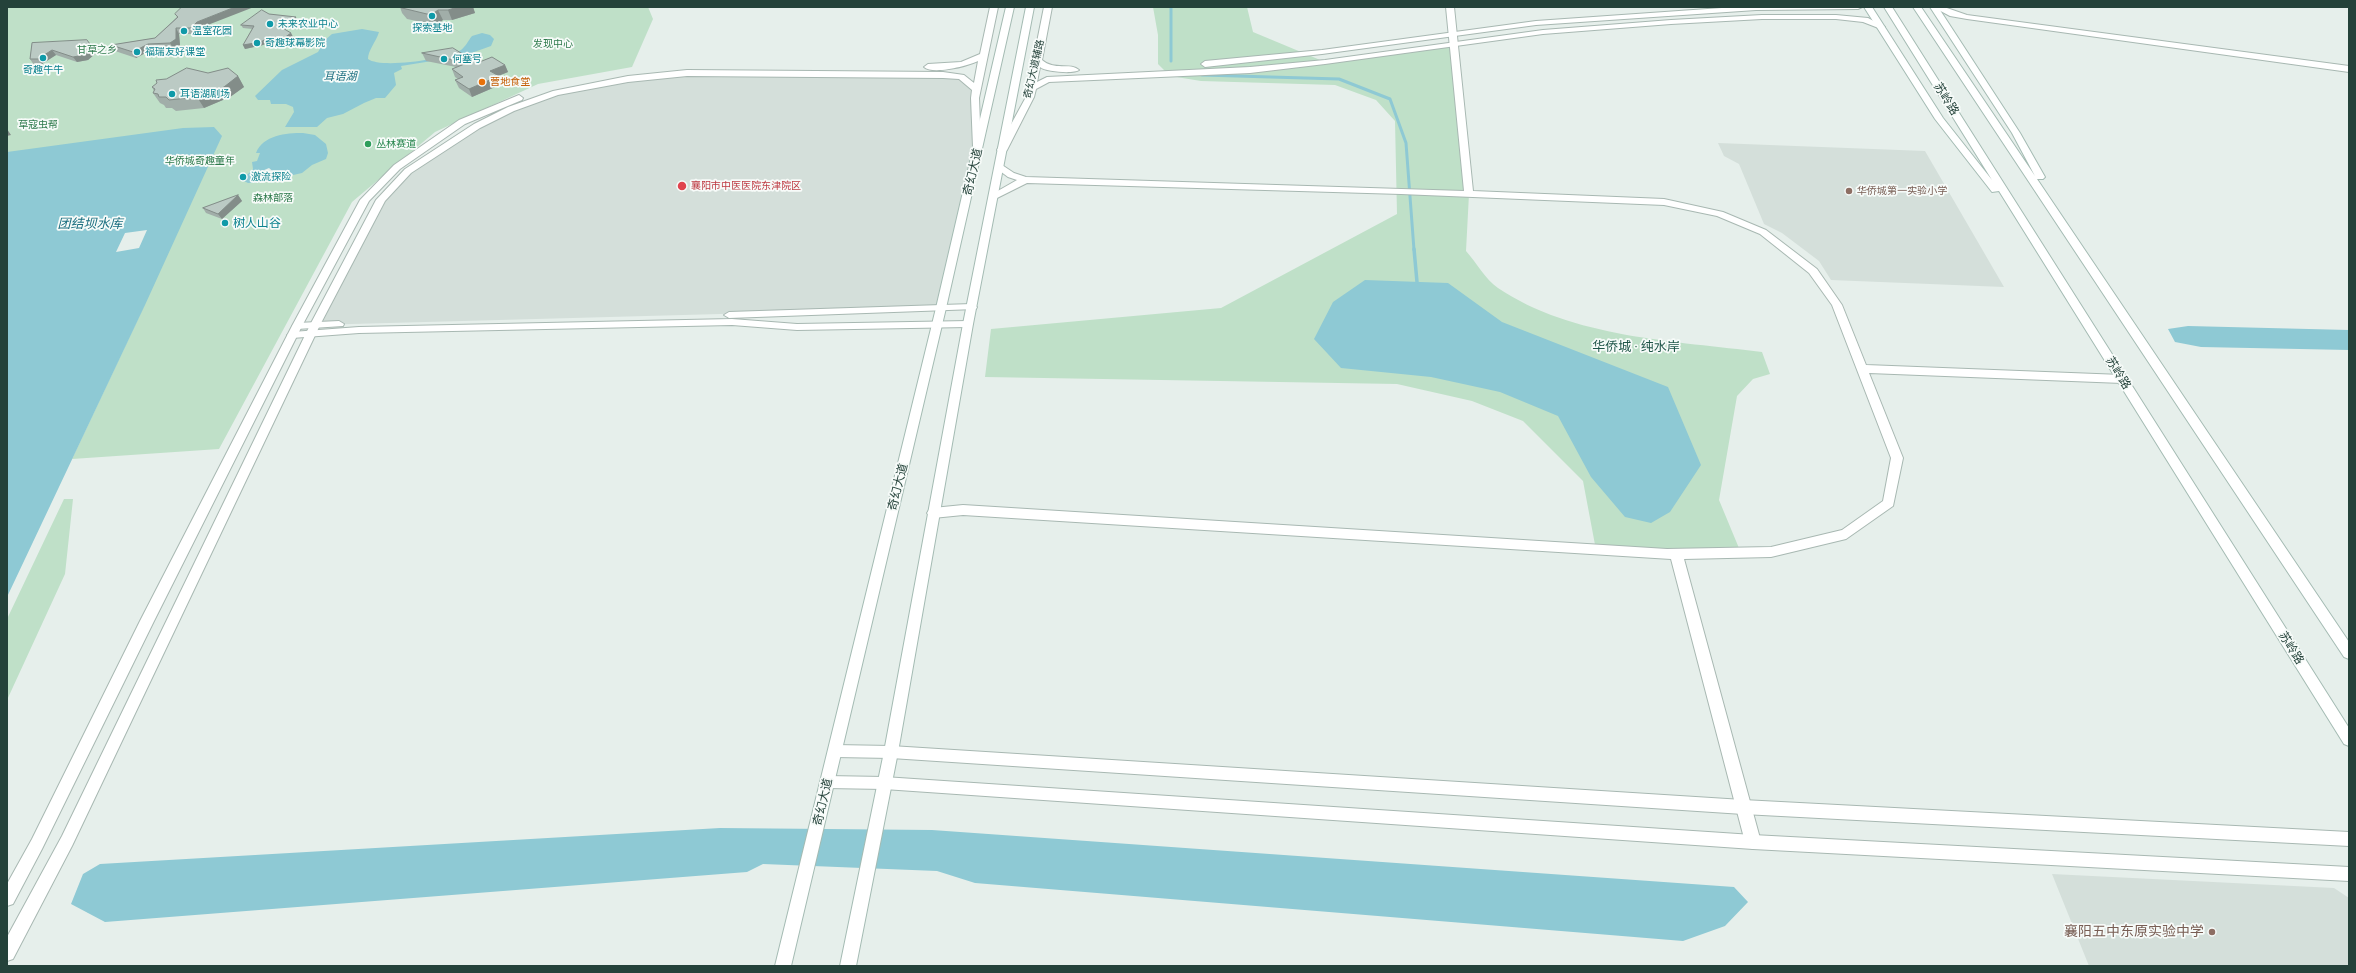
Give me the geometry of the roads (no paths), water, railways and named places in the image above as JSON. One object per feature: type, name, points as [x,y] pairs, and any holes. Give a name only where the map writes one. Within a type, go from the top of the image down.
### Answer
[{"type":"street","points":[[978,147],[975,98],[982,56],[994,7]]},
{"type":"street","name":"奇幻大道","points":[[783,966],[941,308],[1010,7]]},
{"type":"street","name":"奇幻大道","points":[[848,966],[891,752],[968,324],[1030,7]]},
{"type":"street","name":"奇幻大道辅路","points":[[1002,150],[1030,97],[1048,7]]},
{"type":"street","points":[[1450,7],[1469,194]]},
{"type":"street","points":[[1032,88],[1047,80],[1250,70],[1325,62],[1536,23],[1756,8],[1858,7]]},
{"type":"street","points":[[1868,7],[1939,119],[2034,239]]},
{"type":"street","name":"苏岭路","points":[[1888,7],[2349,740]]},
{"type":"street","points":[[1917,7],[2074,239],[2349,653]]},
{"type":"street","points":[[1934,7],[2016,133],[2074,239]]},
{"type":"street","points":[[1937,7],[1953,14],[1967,17],[2349,70]]},
{"type":"street","points":[[1037,60],[1046,68],[1061,71],[1235,62],[1454,39],[1762,17],[1854,18],[1865,20],[1881,27]]},
{"type":"street","points":[[1947,27],[1952,22],[1962,21],[1986,23],[2349,74]]},
{"type":"street","points":[[7,899],[37,844],[295,330],[365,200],[397,167],[462,122],[501,104],[559,84],[628,72],[691,66],[940,67],[971,63],[982,56]]},
{"type":"street","points":[[7,953],[67,841],[313,329],[381,200],[408,171],[477,126],[511,109],[556,93],[628,80],[687,73],[943,76],[961,77],[977,89]]},
{"type":"street","points":[[934,513],[963,510],[1676,554],[1771,552],[1846,534],[1889,503],[1897,458],[1838,305],[1813,271],[1762,232],[1720,214],[1664,202],[1401,191],[1025,180],[1011,175],[999,166]]},
{"type":"street","points":[[994,196],[1008,187],[1025,180]]},
{"type":"street","points":[[295,330],[972,307]]},
{"type":"street","points":[[313,329],[724,322],[797,327],[968,324]]},
{"type":"street","points":[[1862,369],[2122,379]]},
{"type":"street","points":[[1676,554],[1753,842]]},
{"type":"street","points":[[835,751],[891,752],[1744,807],[2349,838]]},
{"type":"street","points":[[827,782],[884,783],[1753,842],[2349,874]]},
{"type":"water","name":"耳语湖","points":[[362,29],[379,32],[369,52],[368,59],[375,62],[386,63],[414,62],[442,57],[461,50],[472,36],[482,33],[490,35],[494,39],[491,46],[463,56],[401,66],[402,69],[394,73],[396,85],[385,98],[376,98],[343,114],[327,118],[317,127],[285,127],[294,112],[293,107],[286,104],[271,104],[270,100],[258,100],[255,96],[282,70],[318,52],[325,40],[332,34]]},
{"type":"water","name":"团结坝水库","points":[[214,127],[222,136],[145,305],[7,597],[7,152],[183,128]]},
{"type":"water","points":[[303,133],[315,135],[326,144],[328,153],[326,159],[312,165],[302,173],[262,182],[248,183],[242,180],[253,169],[252,162],[257,161],[260,153],[256,153],[264,142],[276,136]]},
{"type":"water","points":[[1365,280],[1448,283],[1502,322],[1668,387],[1701,465],[1670,512],[1651,523],[1625,517],[1591,477],[1558,416],[1500,392],[1431,377],[1341,368],[1314,339],[1333,302]]},
{"type":"water","points":[[2188,326],[2349,330],[2349,350],[2201,347],[2175,342],[2168,329]]},
{"type":"water","points":[[720,828],[932,830],[1734,887],[1748,902],[1725,926],[1683,941],[975,883],[937,871],[763,864],[747,872],[105,922],[71,904],[83,874],[100,864]]},
{"type":"waterway","points":[[1171,7],[1171,61]]},
{"type":"waterway","points":[[1202,75],[1339,79],[1390,99],[1406,143],[1414,250]]},
{"type":"waterway","points":[[1414,249],[1417,282]]},
{"type":"place","name":"探索基地","points":[[432,16]]},
{"type":"place","name":"未来农业中心","points":[[270,24]]},
{"type":"place","name":"温室花园","points":[[184,31]]},
{"type":"place","name":"奇趣球幕影院","points":[[257,43]]},
{"type":"place","name":"福瑞友好课堂","points":[[137,52]]},
{"type":"place","name":"奇趣牛牛","points":[[43,58]]},
{"type":"place","name":"何塞号","points":[[444,59]]},
{"type":"place","name":"营地食堂","points":[[482,82]]},
{"type":"place","name":"耳语湖剧场","points":[[172,94]]},
{"type":"place","name":"丛林赛道","points":[[368,144]]},
{"type":"place","name":"激流探险","points":[[243,177]]},
{"type":"place","name":"襄阳市中医医院东津院区","points":[[682,186]]},
{"type":"place","name":"华侨城第一实验小学","points":[[1849,191]]},
{"type":"place","name":"树人山谷","points":[[225,223]]},
{"type":"place","name":"襄阳五中东原实验中学","points":[[2212,932]]},
{"type":"district","name":"华侨城 · 纯水岸","points":[[1636,347]]},
{"type":"park label","name":"发现中心","points":[[553,44]]},
{"type":"park label","name":"甘草之乡","points":[[97,50]]},
{"type":"park label","name":"草寇虫帮","points":[[38,125]]},
{"type":"park label","name":"华侨城奇趣童年","points":[[200,161]]},
{"type":"park label","name":"森林部落","points":[[273,198]]}]
